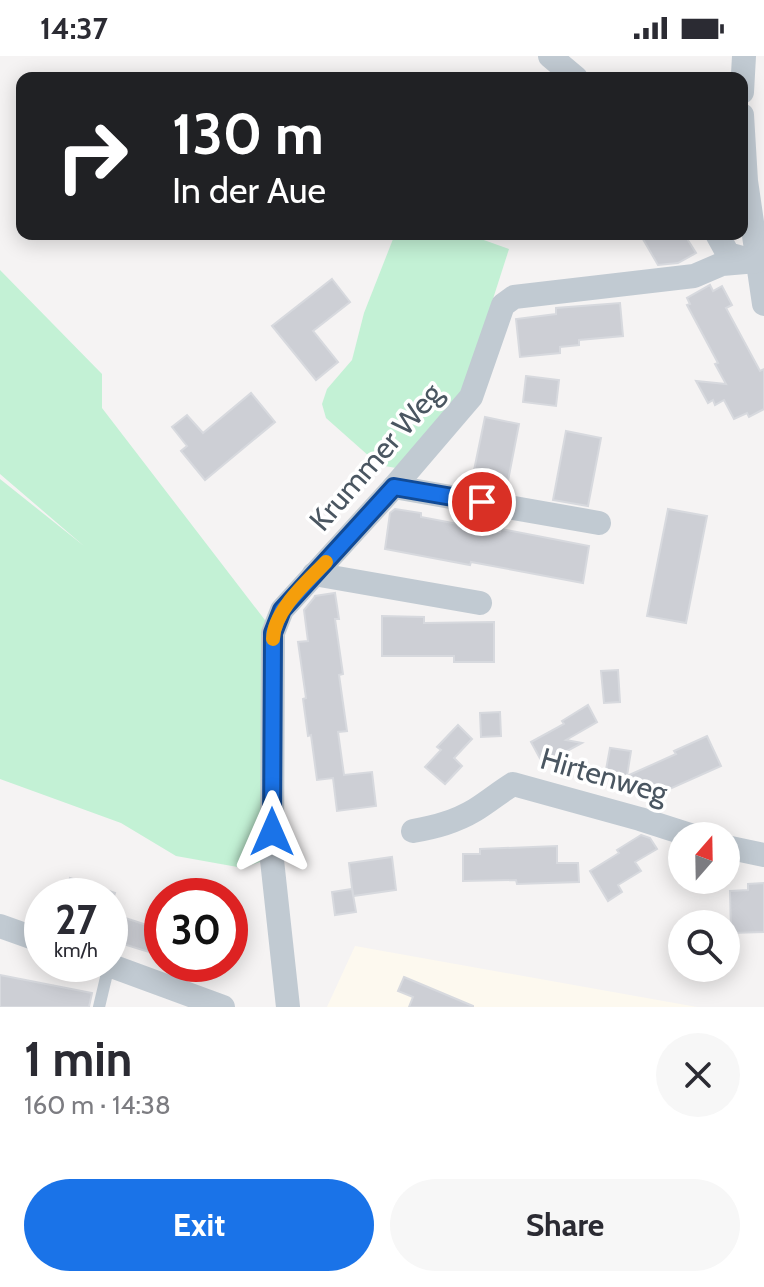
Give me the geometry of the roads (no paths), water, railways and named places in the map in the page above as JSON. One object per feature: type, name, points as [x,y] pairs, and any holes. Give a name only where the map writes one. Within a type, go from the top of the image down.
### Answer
[{"type":"street","points":[[550,56],[569,72]]},
{"type":"street","points":[[748,196],[764,304]]},
{"type":"street","points":[[720,240],[728,254],[757,261]]},
{"type":"street","name":"Krummer Weg","points":[[288,1007],[272,860],[273,633],[282,610],[471,397],[503,305],[514,297],[694,276],[722,264],[757,261]]},
{"type":"street","points":[[394,487],[599,523]]},
{"type":"street","name":"Krummer Weg","points":[[314,574],[480,603]]},
{"type":"street","name":"Hirtenweg","points":[[413,831],[442,826],[475,810],[513,784],[668,828]]},
{"type":"street","points":[[740,850],[764,855]]},
{"type":"street","points":[[0,926],[24,935]]},
{"type":"street","points":[[128,972],[223,1007]]},
{"type":"lane","points":[[99,1007],[104,982]]}]
